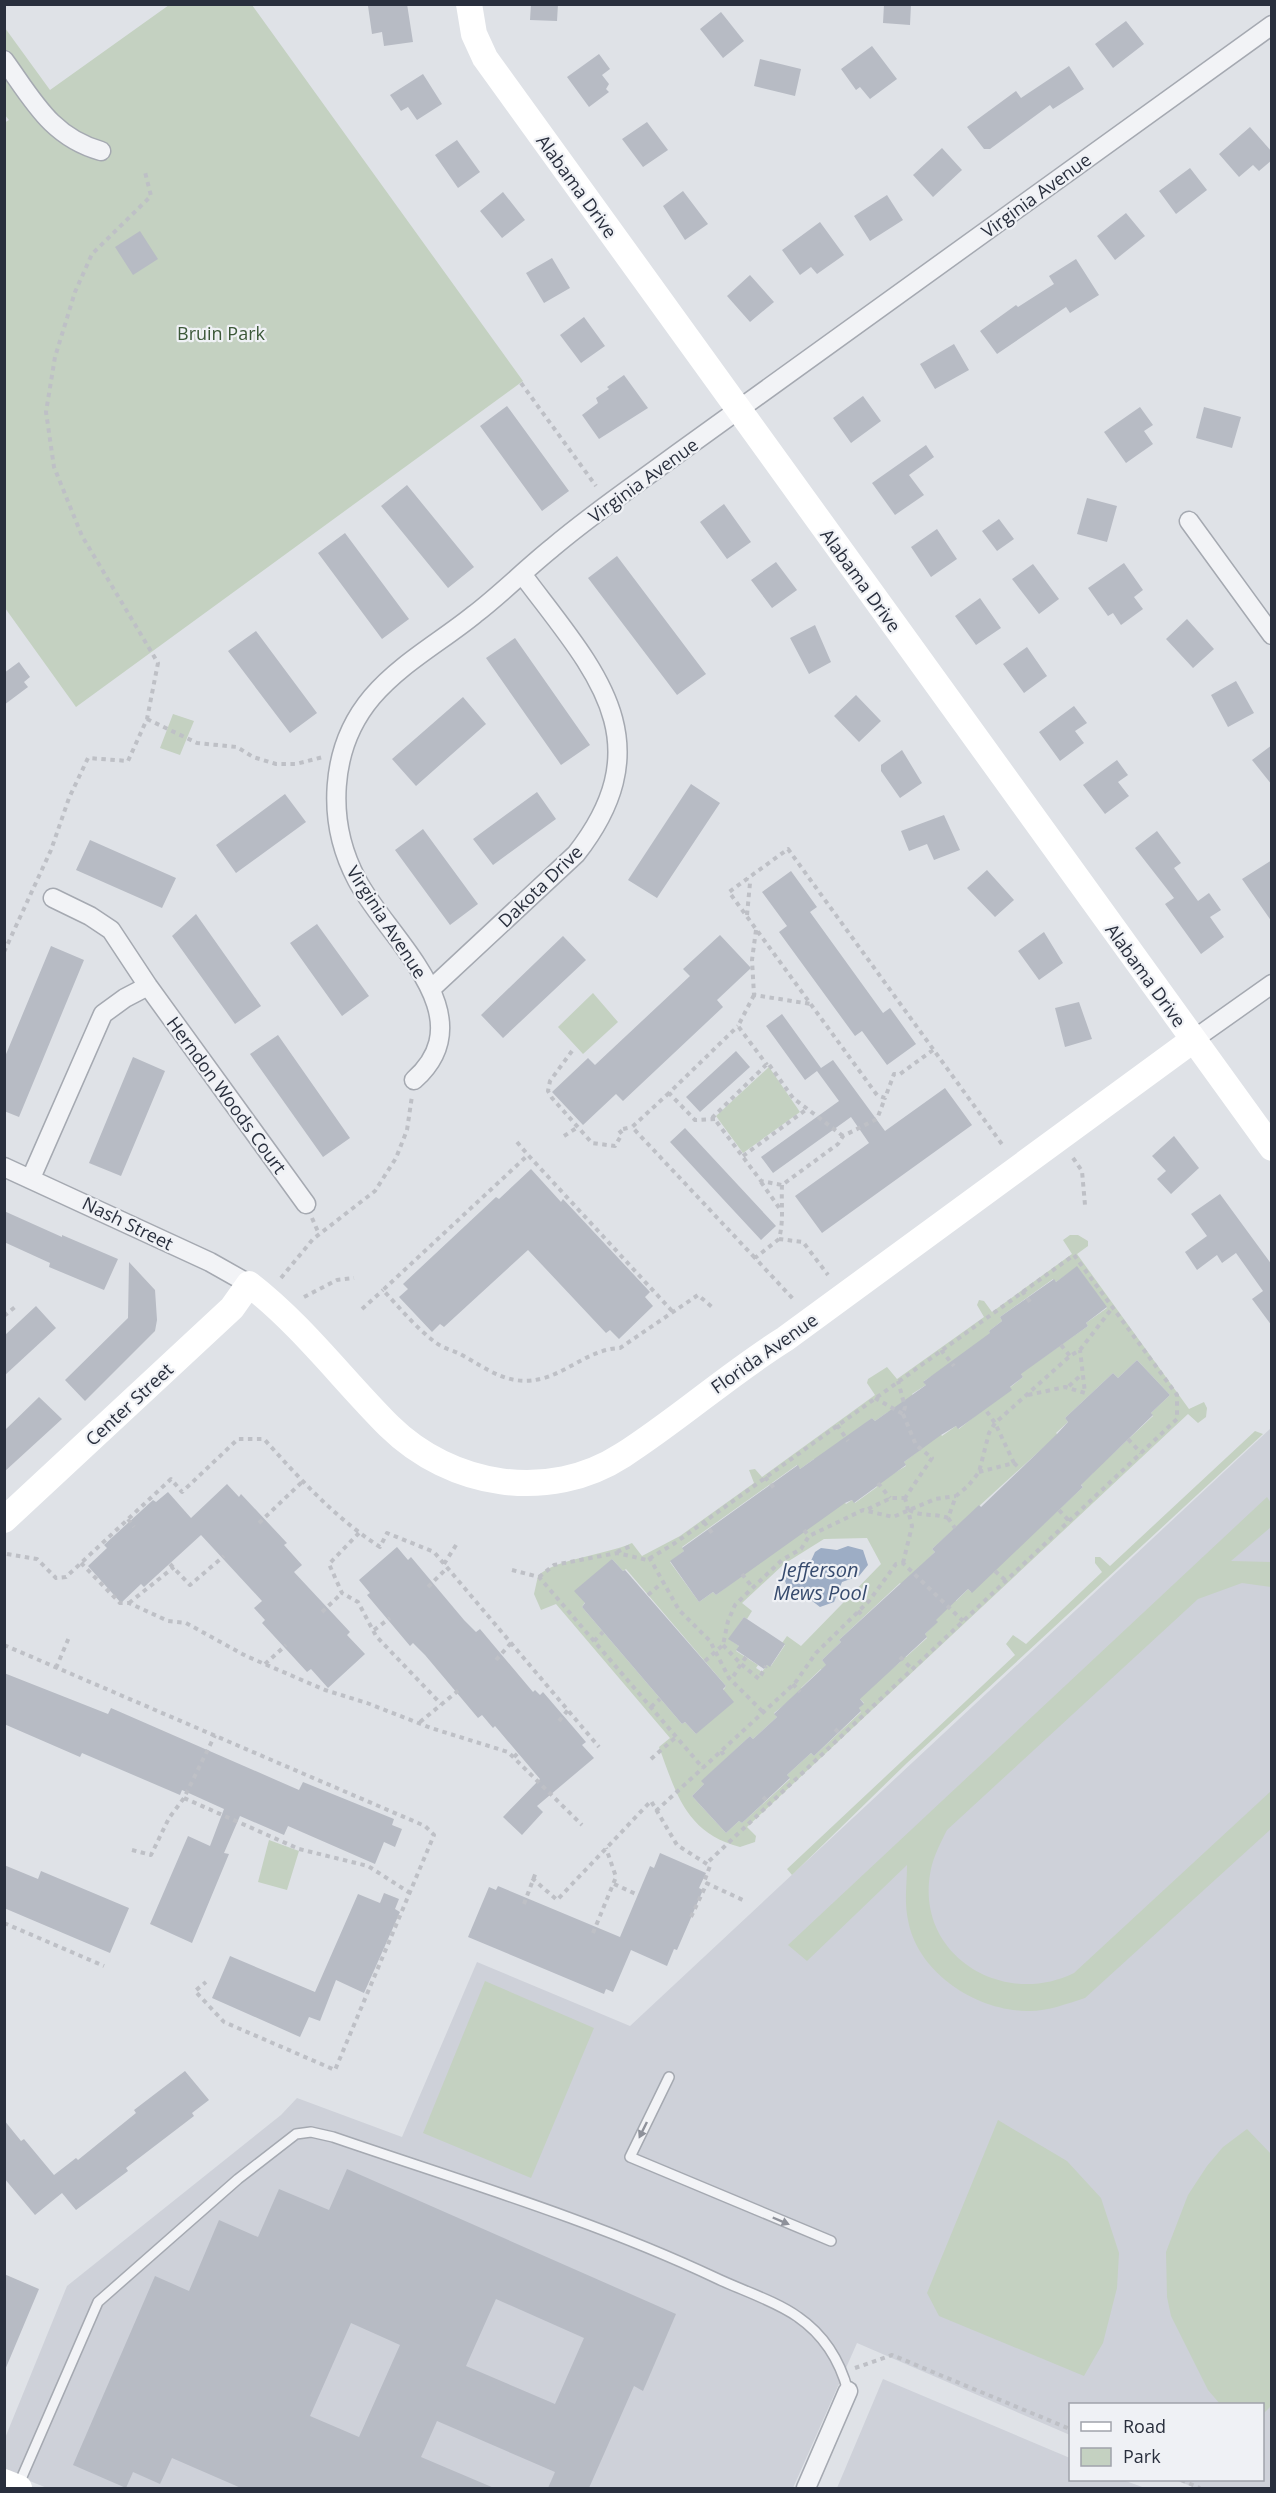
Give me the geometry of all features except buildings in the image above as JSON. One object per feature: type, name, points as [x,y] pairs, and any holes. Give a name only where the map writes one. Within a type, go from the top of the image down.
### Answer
[{"type":"street","name":"Alabama Drive","points":[[469,4],[474,34],[485,58],[1272,1148]]},
{"type":"street","name":"Virginia Avenue","points":[[414,1080],[428,1069],[441,1038],[440,1020],[431,989],[358,884],[346,858],[339,832],[336,804],[337,778],[343,750],[355,722],[367,705],[393,676],[474,615],[596,513],[1272,25]]},
{"type":"street","points":[[4,60],[59,131],[82,146],[101,151]]},
{"type":"street","points":[[1189,521],[1272,635]]},
{"type":"street","name":"Dakota Drive","points":[[431,989],[576,854],[594,831],[608,803],[615,776],[617,751],[615,722],[607,696],[595,672],[522,574]]},
{"type":"street","name":"Herndon Woods Court","points":[[52,898],[90,916],[111,930],[148,986],[306,1204]]},
{"type":"street","name":"Florida Avenue","points":[[249,1284],[277,1306],[413,1448],[440,1464],[498,1482],[567,1479],[622,1456],[1272,984]]},
{"type":"street","points":[[30,1178],[103,1014],[125,998],[148,986]]},
{"type":"street","name":"Nash Street","points":[[4,1167],[210,1262],[249,1284]]},
{"type":"street","name":"Center Street","points":[[4,1520],[232,1308],[249,1284]]},
{"type":"street","points":[[806,2488],[848,2391]]},
{"type":"street","points":[[4,2482],[18,2488]]},
{"type":"lane","points":[[669,2077],[630,2157],[831,2241]]},
{"type":"lane","points":[[18,2488],[98,2301],[238,2179],[296,2134],[311,2133],[333,2137],[585,2223],[689,2265],[798,2316],[831,2351],[843,2372],[848,2391]]},
{"type":"path","points":[[4,952],[51,850],[69,798],[88,758],[128,761],[147,719],[158,663],[82,536],[54,467],[46,412],[55,357],[75,292],[92,254],[151,196],[144,172]]},
{"type":"path","points":[[521,383],[596,486]]},
{"type":"path","points":[[147,719],[197,743],[237,747],[253,757],[276,764],[296,764],[343,750]]},
{"type":"path","points":[[885,1098],[877,1095],[729,892],[788,849],[1004,1147]]},
{"type":"path","points":[[747,879],[750,883],[747,916]]},
{"type":"path","points":[[572,1051],[550,1081],[548,1091],[592,1143],[615,1146],[622,1134],[619,1130],[632,1127],[738,1026],[754,995],[752,960],[756,929]]},
{"type":"path","points":[[754,995],[811,1004]]},
{"type":"path","points":[[738,1026],[793,1098],[843,1136]]},
{"type":"path","points":[[760,1181],[782,1185],[838,1144],[843,1136],[852,1134],[877,1119],[894,1074],[900,1074],[933,1050]]},
{"type":"path","points":[[755,1258],[779,1239],[784,1218],[780,1209],[713,1117],[767,1065]]},
{"type":"path","points":[[281,1278],[313,1239],[375,1191],[392,1166],[407,1130],[414,1080]]},
{"type":"path","points":[[669,1093],[695,1120],[715,1119]]},
{"type":"path","points":[[742,1156],[807,1109]]},
{"type":"path","points":[[564,1136],[578,1127]]},
{"type":"path","points":[[632,1127],[794,1300]]},
{"type":"path","points":[[517,1142],[672,1311]]},
{"type":"path","points":[[362,1309],[528,1155]]},
{"type":"path","points":[[1072,1158],[1082,1171],[1085,1205]]},
{"type":"path","points":[[780,1209],[782,1185]]},
{"type":"path","points":[[779,1239],[803,1242],[828,1275]]},
{"type":"path","points":[[617,1553],[643,1560],[704,1522],[1074,1255],[1178,1395],[1177,1419],[707,1863]]},
{"type":"path","points":[[304,1298],[337,1281],[354,1278]]},
{"type":"path","points":[[383,1290],[435,1343],[459,1354],[488,1372],[508,1380],[528,1382],[564,1371],[583,1358],[606,1348],[620,1348],[698,1295],[712,1307]]},
{"type":"path","points":[[1022,1291],[1030,1302]]},
{"type":"path","points":[[4,1316],[15,1307]]},
{"type":"path","points":[[948,1518],[956,1496],[979,1472],[989,1433],[995,1423],[1070,1356],[1080,1350],[1113,1307]]},
{"type":"path","points":[[1061,1345],[1070,1356]]},
{"type":"path","points":[[941,1350],[954,1366]]},
{"type":"path","points":[[1068,1387],[1087,1395],[1080,1350]]},
{"type":"path","points":[[1028,1395],[1068,1387],[1082,1374]]},
{"type":"path","points":[[898,1382],[905,1407],[903,1414]]},
{"type":"path","points":[[875,1398],[903,1414],[916,1445],[932,1458],[905,1498]]},
{"type":"path","points":[[985,1409],[995,1423],[1014,1463],[1020,1469]]},
{"type":"path","points":[[837,1425],[848,1441]]},
{"type":"path","points":[[7,1554],[37,1559],[56,1578],[61,1578],[81,1563],[171,1479],[182,1492],[238,1440],[264,1439],[302,1482],[359,1533],[380,1547],[387,1533],[434,1552],[599,1747]]},
{"type":"path","points":[[1128,1439],[1141,1454]]},
{"type":"path","points":[[979,1472],[1014,1463]]},
{"type":"path","points":[[765,1477],[774,1488]]},
{"type":"path","points":[[259,1523],[302,1482]]},
{"type":"path","points":[[878,1483],[890,1498]]},
{"type":"path","points":[[868,1509],[893,1517],[935,1499],[956,1496]]},
{"type":"path","points":[[766,1666],[759,1679],[723,1645],[724,1631],[735,1605],[782,1560],[801,1549],[809,1536],[890,1498],[905,1498]]},
{"type":"path","points":[[903,1563],[912,1526],[905,1498]]},
{"type":"path","points":[[909,1510],[920,1516],[936,1514],[948,1518],[955,1528]]},
{"type":"path","points":[[1059,1510],[1070,1522]]},
{"type":"path","points":[[128,1519],[134,1527]]},
{"type":"path","points":[[704,1522],[712,1533]]},
{"type":"path","points":[[804,1530],[809,1536]]},
{"type":"path","points":[[359,1533],[329,1564],[342,1593],[358,1602],[374,1630],[396,1659],[441,1704]]},
{"type":"path","points":[[428,1587],[446,1566],[458,1542]]},
{"type":"path","points":[[539,1577],[554,1565],[617,1553],[633,1545]]},
{"type":"path","points":[[129,1603],[172,1565],[190,1585],[224,1556]]},
{"type":"path","points":[[649,1557],[679,1610],[710,1641],[731,1680],[763,1712]]},
{"type":"path","points":[[81,1563],[120,1603],[129,1603],[168,1621],[186,1623],[265,1664],[325,1690],[508,1752],[582,1825]]},
{"type":"path","points":[[656,1811],[793,1684],[816,1653],[858,1611],[896,1564],[903,1563]]},
{"type":"path","points":[[903,1563],[963,1621]]},
{"type":"path","points":[[512,1570],[539,1577],[703,1768]]},
{"type":"path","points":[[995,1571],[1006,1581]]},
{"type":"path","points":[[742,1574],[753,1588]]},
{"type":"path","points":[[648,1595],[663,1582]]},
{"type":"path","points":[[322,1612],[342,1593]]},
{"type":"path","points":[[858,1611],[864,1617]]},
{"type":"path","points":[[374,1630],[390,1618]]},
{"type":"path","points":[[594,1641],[603,1632]]},
{"type":"path","points":[[56,1668],[70,1635]]},
{"type":"path","points":[[496,1660],[511,1643]]},
{"type":"path","points":[[4,1645],[425,1826],[434,1835],[335,2070],[224,2022],[195,1991],[206,1982]]},
{"type":"path","points":[[265,1664],[286,1645]]},
{"type":"path","points":[[705,1661],[723,1645]]},
{"type":"path","points":[[731,1680],[746,1657]]},
{"type":"path","points":[[900,1657],[912,1669]]},
{"type":"path","points":[[793,1684],[800,1692]]},
{"type":"path","points":[[420,1723],[459,1690]]},
{"type":"path","points":[[651,1707],[660,1699]]},
{"type":"path","points":[[559,1721],[568,1710]]},
{"type":"path","points":[[835,1729],[842,1736]]},
{"type":"path","points":[[132,1850],[151,1855],[169,1818],[184,1798],[215,1735]]},
{"type":"path","points":[[651,1759],[676,1737]]},
{"type":"path","points":[[514,1757],[520,1751]]},
{"type":"path","points":[[721,1751],[726,1758]]},
{"type":"path","points":[[764,1797],[769,1803]]},
{"type":"path","points":[[184,1798],[299,1849],[368,1866],[410,1893]]},
{"type":"path","points":[[532,1878],[557,1900],[651,1801],[677,1845],[710,1866],[704,1882],[745,1901]]},
{"type":"path","points":[[593,1933],[616,1876],[606,1848]]},
{"type":"path","points":[[524,1904],[536,1872]]},
{"type":"path","points":[[614,1884],[638,1895]]},
{"type":"path","points":[[691,1917],[707,1884]]},
{"type":"path","points":[[4,1923],[104,1966]]},
{"type":"path","points":[[843,2372],[892,2355],[1069,2428]]},
{"type":"path","points":[[1183,2481],[1200,2488]]},
{"type":"shaded area","points":[[1271,1428],[1271,2488],[1196,2488],[1178,2481],[1264,2481],[1264,2403],[1069,2403],[1069,2435],[857,2343],[793,2488],[47,2488],[5,2471],[5,2438],[67,2286],[281,2115],[297,2098],[402,2137],[477,1962],[630,2026]]},
{"type":"shaded area","points":[[883,2379],[1069,2458],[1069,2481],[1126,2481],[1145,2488],[837,2488]]},
{"type":"green space","name":"Bruin Park","points":[[169,5],[252,5],[523,381],[76,707],[5,608],[4,123],[9,120],[4,114],[5,28],[50,90]]},
{"type":"green space","points":[[173,714],[194,721],[180,755],[160,748]]},
{"type":"green space","points":[[593,993],[618,1022],[583,1054],[558,1027]]},
{"type":"green space","points":[[769,1067],[800,1112],[743,1153],[716,1116]]},
{"type":"green space","points":[[1070,1235],[1078,1235],[1088,1241],[1088,1246],[1077,1254],[1189,1409],[1204,1402],[1207,1408],[1206,1417],[1198,1423],[1188,1414],[747,1827],[756,1836],[755,1842],[740,1847],[722,1841],[695,1821],[678,1795],[659,1747],[670,1738],[556,1604],[541,1610],[534,1594],[538,1576],[556,1565],[632,1543],[642,1556],[680,1536],[754,1483],[749,1470],[755,1469],[762,1477],[875,1395],[867,1383],[868,1379],[887,1367],[897,1379],[984,1317],[977,1305],[979,1300],[984,1301],[992,1312],[1072,1254],[1063,1240]],"holes":[[[1077,1267],[1107,1308],[1086,1323],[1088,1326],[1034,1364],[1019,1371],[1023,1377],[959,1429],[956,1426],[942,1436],[912,1394],[926,1385],[924,1381],[993,1337],[989,1331],[1002,1321],[1000,1317],[1053,1279],[1056,1282]],[[1137,1360],[1170,1395],[1151,1413],[1153,1416],[1105,1461],[1090,1469],[1093,1473],[1081,1484],[1083,1487],[971,1592],[968,1589],[956,1601],[922,1565],[935,1552],[932,1549],[1045,1446],[1059,1436],[1056,1433],[1068,1422],[1065,1418],[1113,1373],[1118,1378]],[[888,1412],[917,1452],[904,1462],[906,1466],[876,1484],[877,1487],[855,1503],[852,1500],[846,1504],[842,1499],[716,1595],[713,1592],[699,1602],[670,1562],[684,1551],[682,1547],[797,1465],[800,1469],[814,1459],[816,1463],[872,1418],[875,1421]],[[867,1538],[881,1564],[801,1646],[787,1636],[782,1643],[785,1645],[771,1666],[767,1665],[762,1672],[756,1668],[758,1665],[736,1651],[739,1646],[729,1639],[744,1617],[747,1619],[752,1611],[742,1603],[784,1564],[824,1539]],[[612,1559],[623,1571],[626,1569],[726,1686],[696,1734],[685,1722],[682,1724],[582,1607]],[[900,1583],[937,1622],[925,1634],[927,1638],[906,1657],[902,1655],[900,1662],[858,1697],[864,1703],[859,1708],[861,1712],[814,1756],[811,1753],[787,1775],[790,1779],[742,1823],[739,1821],[726,1833],[692,1796],[704,1784],[702,1781],[750,1736],[753,1739],[777,1717],[774,1713],[803,1690],[801,1688],[821,1669],[824,1672],[828,1667],[822,1660],[841,1642],[839,1640]]]},
{"type":"green space","points":[[1255,1431],[1263,1434],[907,1763],[792,1875],[787,1869],[1015,1655],[1006,1644],[1013,1635],[1026,1644],[1102,1572],[1095,1563],[1095,1557],[1100,1557],[1110,1566]]},
{"type":"green space","points":[[1267,1497],[1271,1503],[1271,1527],[1231,1561],[1271,1562],[1271,1587],[1242,1583],[1198,1599],[947,1830],[931,1869],[929,1899],[935,1926],[949,1948],[968,1966],[992,1978],[1018,1984],[1046,1982],[1074,1973],[1271,1791],[1271,1829],[1085,1998],[1056,2007],[1026,2011],[987,2004],[951,1985],[936,1971],[923,1956],[908,1920],[907,1865],[807,1961],[788,1945]]},
{"type":"green space","points":[[269,1840],[299,1851],[287,1890],[258,1882]]},
{"type":"green space","points":[[485,1981],[594,2028],[531,2178],[423,2133]]},
{"type":"green space","points":[[998,2120],[1067,2161],[1101,2198],[1119,2253],[1117,2288],[1103,2343],[1084,2376],[939,2316],[927,2293]]},
{"type":"green space","points":[[1247,2129],[1271,2154],[1272,2405],[1264,2413],[1264,2403],[1219,2403],[1208,2390],[1171,2316],[1167,2297],[1166,2252],[1188,2195],[1223,2147]]},
{"type":"water","name":"Jefferson Mews Pool","points":[[848,1546],[863,1550],[868,1565],[859,1576],[842,1582],[834,1602],[820,1607],[807,1597],[789,1592],[784,1578],[790,1568],[810,1563],[815,1552],[821,1548],[837,1550]]}]
